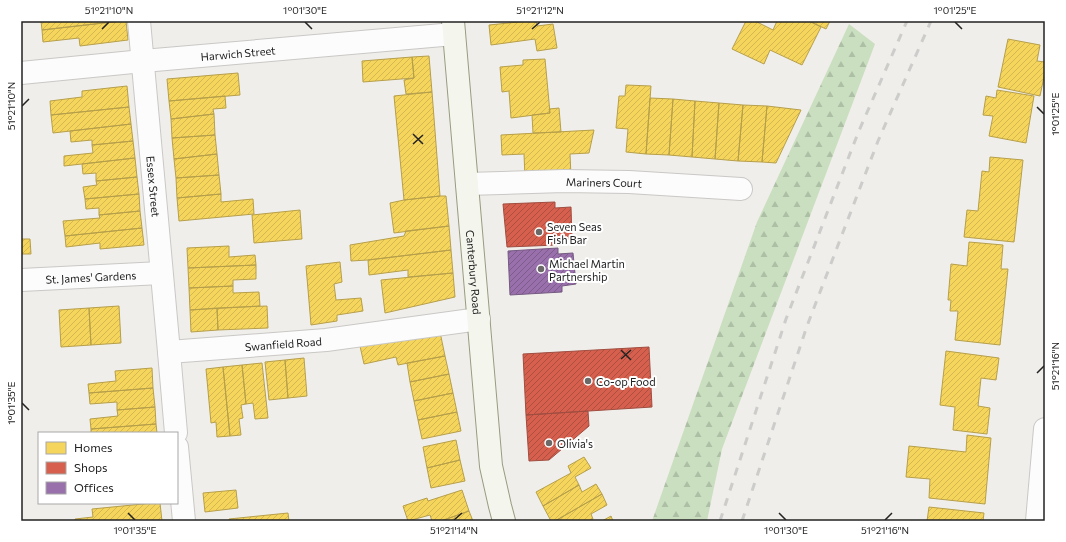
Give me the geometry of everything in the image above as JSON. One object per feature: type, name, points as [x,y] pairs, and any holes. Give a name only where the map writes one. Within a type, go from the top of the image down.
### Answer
[{"type":"main road","name":"Canterbury Road","points":[[454,27],[491,466],[504,521]]},
{"type":"street","name":"Essex Street","points":[[139,21],[169,352]]},
{"type":"street","name":"Harwich Street","points":[[21,73],[454,27]]},
{"type":"street","name":"Mariners Court","points":[[467,184],[564,181],[629,182],[741,189]]},
{"type":"street","name":"St. James' Gardens","points":[[21,280],[161,273]]},
{"type":"street","name":"Swanfield Road","points":[[169,352],[326,340],[479,319]]},
{"type":"street","points":[[169,352],[176,432]]},
{"type":"street","points":[[1037,521],[1045,429]]},
{"type":"street","points":[[178,458],[184,521]]},
{"type":"green space","points":[[849,24],[875,44],[722,449],[707,521],[652,521],[757,222]]},
{"type":"building: Homes","points":[[41,21],[121,21],[42,30]]},
{"type":"building: Homes","points":[[126,21],[128,40],[80,46],[79,38],[43,42],[42,30]]},
{"type":"building: Homes","points":[[536,21],[537,26],[553,24],[557,48],[537,51],[535,39],[491,45],[489,25]]},
{"type":"building: Homes","points":[[746,21],[755,21],[773,30],[777,21],[809,21],[821,27],[802,65],[770,50],[764,64],[732,49]]},
{"type":"building: Homes","points":[[809,21],[830,21],[826,29]]},
{"type":"building: Homes","points":[[1008,39],[1040,45],[1037,61],[1045,62],[1045,72],[1040,96],[998,87]]},
{"type":"building: Homes","points":[[429,56],[432,92],[406,94],[404,80],[414,78],[412,57]]},
{"type":"building: Homes","points":[[412,57],[414,78],[363,82],[362,61]]},
{"type":"building: Homes","points":[[545,59],[550,113],[511,118],[509,91],[502,92],[500,67],[523,65],[523,60]]},
{"type":"building: Homes","points":[[238,73],[240,95],[169,101],[167,79]]},
{"type":"building: Homes","points":[[626,85],[651,86],[646,154],[626,152],[628,129],[616,128],[619,96],[625,96]]},
{"type":"building: Homes","points":[[127,86],[129,107],[51,115],[50,101],[82,97],[82,91]]},
{"type":"building: Homes","points":[[997,90],[1034,96],[1026,143],[989,136],[993,116],[983,115],[986,96],[996,98]]},
{"type":"building: Homes","points":[[432,92],[440,196],[404,200],[394,96]]},
{"type":"building: Homes","points":[[225,96],[226,108],[213,109],[214,114],[171,119],[169,101]]},
{"type":"building: Homes","points":[[650,98],[673,99],[669,155],[646,154]]},
{"type":"building: Homes","points":[[673,99],[695,101],[692,157],[669,155]]},
{"type":"building: Homes","points":[[695,101],[719,103],[715,159],[692,157]]},
{"type":"building: Homes","points":[[719,103],[743,105],[738,161],[715,159]]},
{"type":"building: Homes","points":[[743,105],[767,106],[762,162],[738,161]]},
{"type":"building: Homes","points":[[767,106],[801,110],[776,163],[762,162]]},
{"type":"building: Homes","points":[[129,107],[131,124],[53,133],[51,115]]},
{"type":"building: Homes","points":[[559,108],[561,132],[533,133],[532,115],[550,113],[549,109]]},
{"type":"building: Homes","points":[[214,114],[215,135],[172,138],[171,119]]},
{"type":"building: Homes","points":[[131,124],[133,141],[92,145],[92,140],[71,142],[70,131]]},
{"type":"building: Homes","points":[[594,130],[589,153],[570,154],[571,176],[525,178],[524,154],[502,155],[501,135]]},
{"type":"building: Homes","points":[[215,135],[217,154],[174,159],[172,138]]},
{"type":"building: Homes","points":[[133,141],[135,158],[64,166],[64,156],[93,153],[92,145]]},
{"type":"building: Homes","points":[[217,154],[219,175],[176,178],[174,159]]},
{"type":"building: Homes","points":[[990,157],[1023,160],[1014,242],[964,237],[967,210],[978,211],[982,171],[989,172]]},
{"type":"building: Homes","points":[[135,158],[137,177],[96,181],[96,173],[83,174],[82,164]]},
{"type":"building: Homes","points":[[219,175],[221,194],[177,198],[176,178]]},
{"type":"building: Homes","points":[[137,177],[139,194],[85,199],[83,187],[97,185],[96,181]]},
{"type":"building: Homes","points":[[139,194],[140,211],[99,215],[99,208],[86,209],[85,199]]},
{"type":"building: Homes","points":[[221,194],[221,202],[253,199],[254,214],[179,221],[177,198]]},
{"type":"building: Homes","points":[[446,196],[449,226],[394,233],[390,203]]},
{"type":"building: Homes","points":[[300,210],[302,239],[254,243],[252,215]]},
{"type":"building: Homes","points":[[140,211],[142,228],[65,236],[63,221],[100,218],[99,215]]},
{"type":"building: Homes","points":[[449,226],[451,250],[351,261],[350,245],[404,236],[406,231]]},
{"type":"building: Homes","points":[[142,228],[144,245],[100,249],[100,243],[66,247],[65,236]]},
{"type":"building: Homes","points":[[21,239],[30,239],[31,254],[21,254]]},
{"type":"building: Homes","points":[[969,242],[1003,245],[1001,269],[1008,269],[1000,345],[955,340],[958,311],[950,311],[951,300],[948,300],[951,264],[967,266]]},
{"type":"building: Homes","points":[[229,246],[229,257],[255,255],[256,265],[188,268],[187,248]]},
{"type":"building: Homes","points":[[451,250],[453,273],[408,277],[408,270],[369,275],[368,260]]},
{"type":"building: Homes","points":[[340,262],[342,282],[334,284],[336,300],[361,298],[363,311],[337,315],[337,321],[311,325],[306,266]]},
{"type":"building: Homes","points":[[256,265],[256,279],[233,280],[233,286],[189,288],[188,268]]},
{"type":"building: Homes","points":[[453,273],[455,297],[385,313],[381,280]]},
{"type":"building: Homes","points":[[233,286],[233,293],[259,292],[260,306],[190,310],[189,288]]},
{"type":"building: Homes","points":[[119,306],[121,343],[91,345],[89,308]]},
{"type":"building: Homes","points":[[267,306],[268,328],[218,330],[217,308]]},
{"type":"building: Homes","points":[[89,308],[91,345],[61,347],[59,310]]},
{"type":"building: Homes","points":[[217,308],[218,330],[191,332],[190,310]]},
{"type":"building: Homes","points":[[440,332],[445,356],[398,365],[396,357],[364,364],[360,346],[396,338],[397,342]]},
{"type":"building: Homes","points":[[946,351],[999,358],[996,380],[981,378],[978,406],[990,408],[987,434],[953,430],[955,407],[940,405]]},
{"type":"building: Homes","points":[[445,356],[449,374],[410,382],[407,363]]},
{"type":"building: Homes","points":[[304,358],[307,396],[288,398],[285,360]]},
{"type":"building: Homes","points":[[285,360],[288,398],[269,400],[265,362]]},
{"type":"building: Homes","points":[[262,363],[268,418],[255,419],[253,403],[246,404],[242,365]]},
{"type":"building: Homes","points":[[242,365],[246,404],[241,405],[243,418],[239,419],[241,435],[230,436],[223,367]]},
{"type":"building: Homes","points":[[223,367],[230,436],[217,437],[216,422],[211,423],[206,369]]},
{"type":"building: Homes","points":[[152,368],[153,388],[89,393],[88,384],[116,381],[115,371]]},
{"type":"building: Homes","points":[[449,374],[453,393],[414,401],[410,382]]},
{"type":"building: Homes","points":[[153,388],[155,407],[117,410],[117,402],[90,404],[89,393]]},
{"type":"building: Homes","points":[[453,393],[457,412],[418,420],[414,401]]},
{"type":"building: Homes","points":[[155,407],[156,424],[91,429],[90,419],[118,416],[117,410]]},
{"type":"building: Homes","points":[[457,412],[461,431],[422,439],[418,420]]},
{"type":"building: Homes","points":[[156,424],[157,432],[91,432],[91,429]]},
{"type":"building: Homes","points":[[967,435],[991,438],[985,504],[929,498],[930,479],[906,477],[909,446],[966,452]]},
{"type":"building: Homes","points":[[456,440],[460,460],[427,468],[423,447]]},
{"type":"building: Homes","points":[[584,457],[591,468],[575,477],[579,485],[543,506],[536,492],[571,473],[568,466]]},
{"type":"building: Homes","points":[[460,460],[465,481],[431,488],[427,468]]},
{"type":"building: Homes","points":[[596,484],[602,494],[555,521],[551,521],[543,506],[579,485],[582,492]]},
{"type":"building: Homes","points":[[236,490],[238,508],[205,512],[203,493]]},
{"type":"building: Homes","points":[[462,490],[469,511],[441,521],[432,521],[430,515],[408,521],[403,506],[427,498],[428,501]]},
{"type":"building: Homes","points":[[602,494],[607,505],[591,514],[593,519],[589,521],[555,521]]},
{"type":"building: Homes","points":[[143,504],[160,504],[162,521],[75,521],[75,519],[93,517],[92,509]]},
{"type":"building: Homes","points":[[929,507],[984,513],[983,521],[927,521]]},
{"type":"building: Homes","points":[[469,511],[473,521],[441,521]]},
{"type":"building: Homes","points":[[288,513],[289,521],[229,521],[229,519]]},
{"type":"building: Homes","points":[[611,516],[613,521],[602,521]]},
{"type":"building: Shops","name":"Seven Seas Fish Bar","points":[[555,202],[555,208],[571,207],[572,239],[558,240],[557,245],[507,247],[503,204]]},
{"type":"building: Shops","name":"Co-op Food","points":[[649,347],[652,407],[526,415],[523,354]]},
{"type":"building: Shops","name":"Olivia's","points":[[588,411],[589,426],[549,460],[529,461],[526,415]]},
{"type":"building: Offices","name":"Michael Martin Partnership","points":[[558,248],[558,254],[573,253],[576,284],[562,286],[562,292],[510,295],[508,251]]},
{"type":"railway","points":[[720,521],[786,319],[858,133],[907,21]]},
{"type":"railway","points":[[742,521],[807,326],[878,141],[931,21]]},
{"type":"place","name":"Seven Seas Fish Bar","points":[[539,232]]},
{"type":"place","name":"Michael Martin Partnership","points":[[541,269]]},
{"type":"place","name":"Co-op Food","points":[[588,381]]},
{"type":"place","name":"Olivia's","points":[[549,443]]}]
